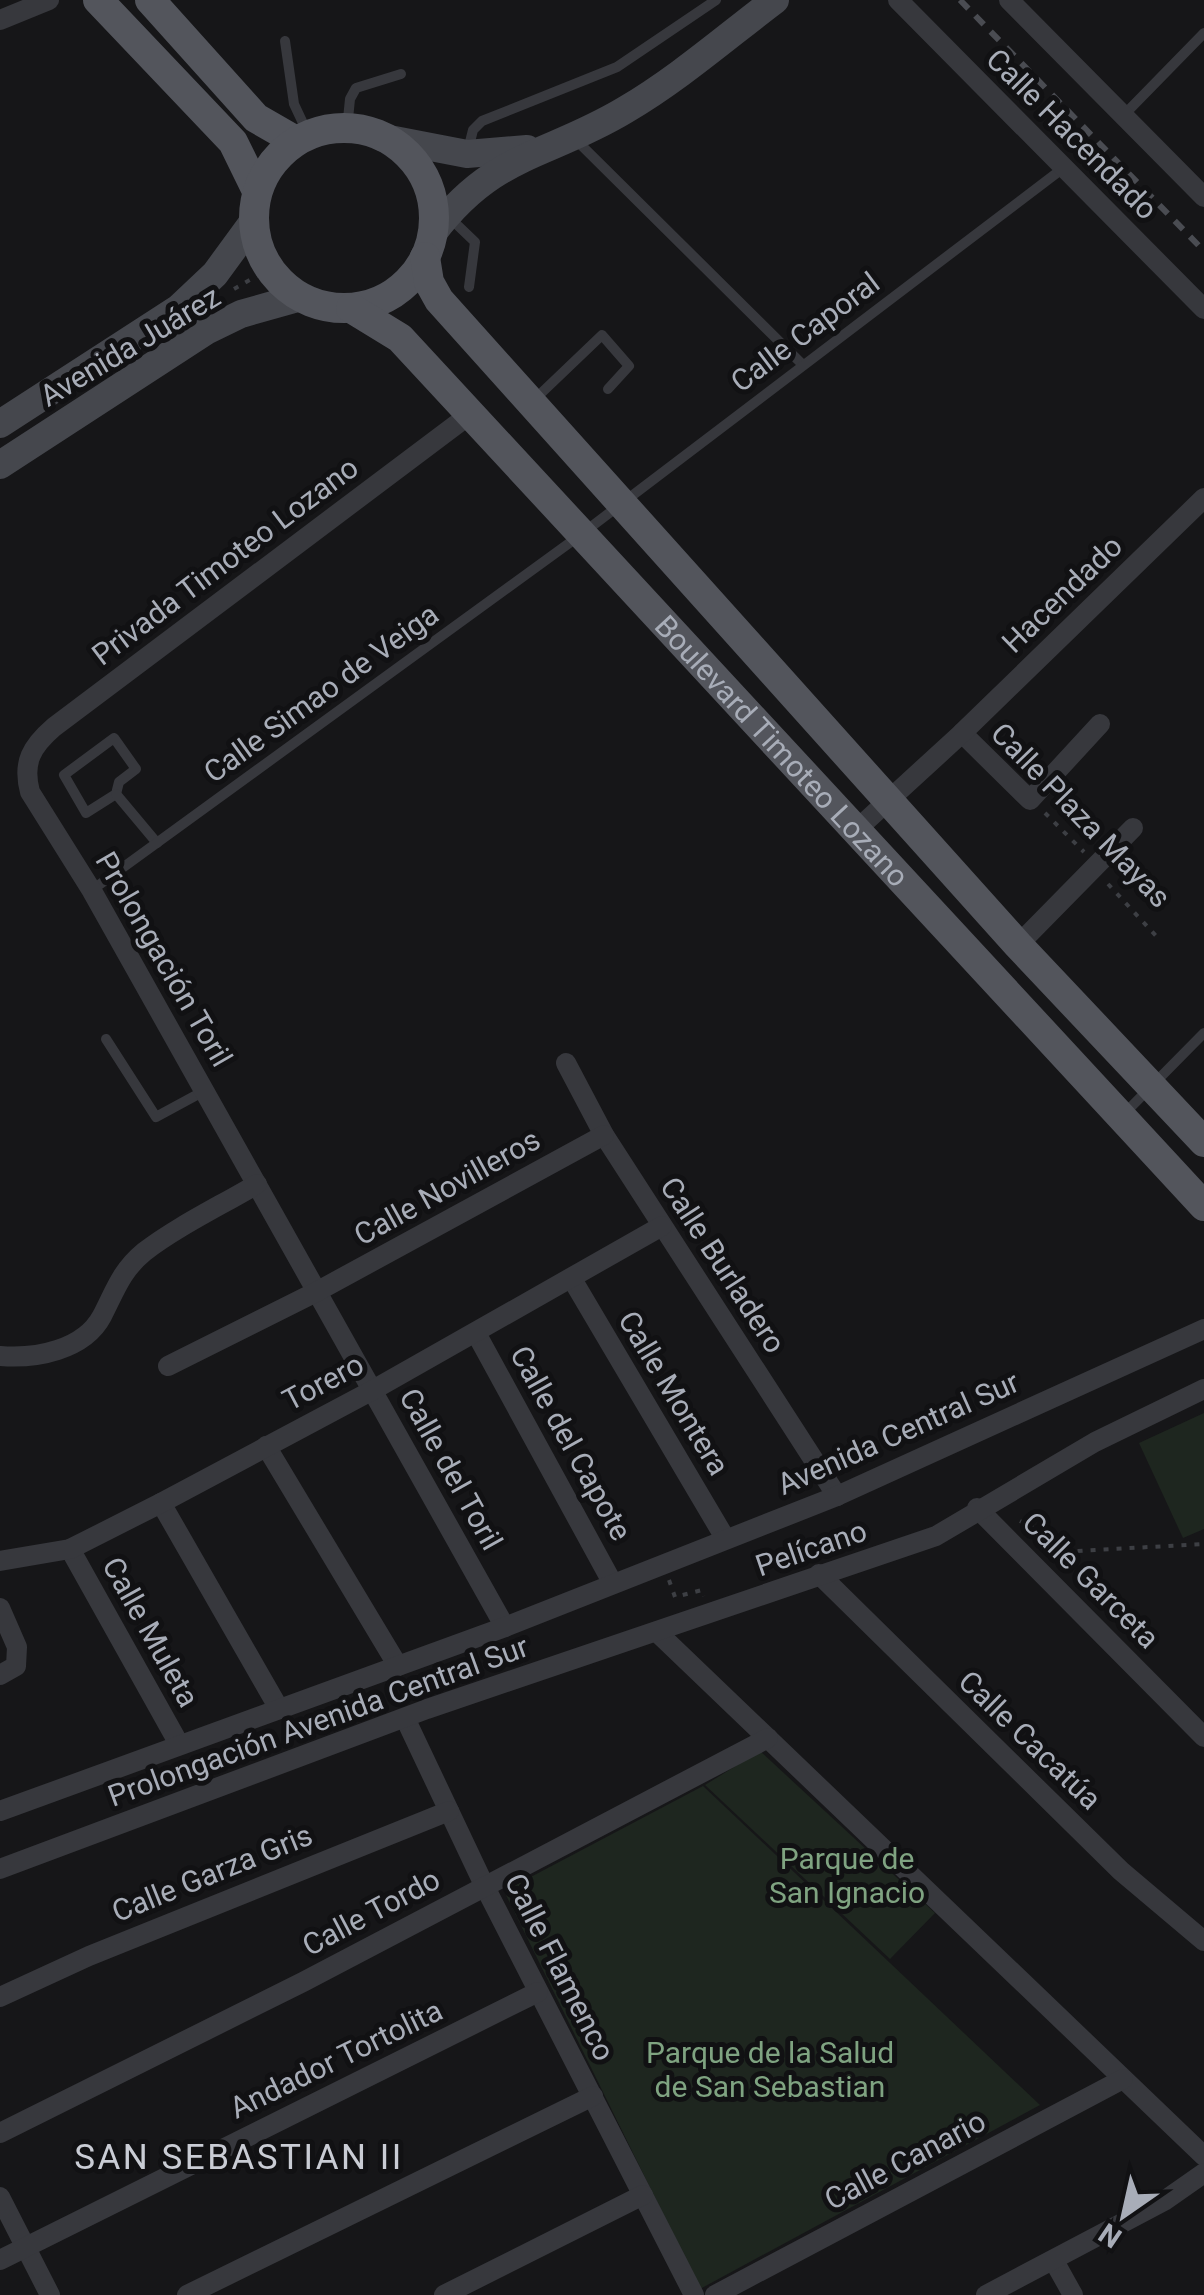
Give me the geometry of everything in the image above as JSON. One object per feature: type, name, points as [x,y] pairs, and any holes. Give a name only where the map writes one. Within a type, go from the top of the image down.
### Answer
[{"type":"main road","points":[[98,0],[233,142],[270,269],[301,297],[352,308],[395,292],[477,183],[538,148]]},
{"type":"main road","points":[[150,0],[256,118],[302,138]]},
{"type":"main road","points":[[255,207],[279,155],[302,138],[348,129],[467,154],[538,148],[574,137],[649,95],[774,0]]},
{"type":"main road","points":[[384,138],[418,168],[428,188],[435,235]]},
{"type":"main road","name":"Avenida Juárez","points":[[0,424],[179,308],[214,274],[255,207]]},
{"type":"main road","name":"Boulevard Timoteo Lozano","points":[[435,235],[429,282],[439,300],[1018,945],[1204,1142]]},
{"type":"main road","name":"Avenida Juárez","points":[[0,466],[206,331],[240,314],[301,297]]},
{"type":"main road","name":"Boulevard Timoteo Lozano","points":[[352,308],[400,338],[579,536],[1124,1115],[1204,1206]]},
{"type":"main road","points":[[778,750],[812,718]]},
{"type":"street","points":[[0,20],[49,0]]},
{"type":"street","name":"Calle Hacendado","points":[[898,0],[1204,309]]},
{"type":"street","points":[[1009,0],[1121,118],[1204,197]]},
{"type":"street","name":"Privada Timoteo Lozano","points":[[26,762],[54,727],[470,415]]},
{"type":"street","name":"Hacendado","points":[[854,832],[1204,498]]},
{"type":"street","points":[[1030,800],[1100,724]]},
{"type":"street","name":"Calle Plaza Mayas","points":[[962,733],[1030,800]]},
{"type":"street","name":"Prolongación Toril","points":[[26,762],[30,792],[92,890],[257,1184]]},
{"type":"street","points":[[1018,945],[1133,828]]},
{"type":"street","name":"Calle Burladero","points":[[566,1063],[604,1135],[837,1496]]},
{"type":"street","name":"Calle Novilleros","points":[[168,1366],[318,1291],[604,1135]]},
{"type":"street","points":[[0,1356],[40,1354],[80,1341],[100,1319],[125,1270],[145,1252],[257,1184]]},
{"type":"street","name":"Calle del Toril","points":[[257,1184],[504,1626]]},
{"type":"street","name":"Torero","points":[[0,1561],[70,1549],[161,1503],[373,1390],[662,1226]]},
{"type":"street","name":"Calle Montera","points":[[572,1279],[725,1538]]},
{"type":"street","name":"Avenida Central Sur","points":[[612,1582],[837,1496],[1204,1329]]},
{"type":"street","name":"Calle del Capote","points":[[476,1333],[612,1582]]},
{"type":"street","name":"Pelícano","points":[[659,1634],[819,1574],[936,1536],[977,1508],[1094,1442],[1204,1389]]},
{"type":"street","points":[[266,1446],[398,1666]]},
{"type":"street","points":[[161,1503],[278,1707]]},
{"type":"street","name":"Calle Garceta","points":[[977,1508],[1204,1738]]},
{"type":"street","name":"Calle Muleta","points":[[70,1549],[179,1744]]},
{"type":"street","name":"Calle Cacatúa","points":[[819,1574],[1121,1871],[1204,1942]]},
{"type":"street","name":"Prolongación Avenida Central Sur","points":[[0,1810],[398,1666],[612,1582]]},
{"type":"street","points":[[0,1608],[17,1646],[8,1670]]},
{"type":"street","points":[[659,1634],[1204,2156]]},
{"type":"street","name":"Prolongación Avenida Central Sur","points":[[0,1869],[405,1718],[659,1634]]},
{"type":"street","name":"Calle Flamenco","points":[[405,1718],[485,1887],[694,2295]]},
{"type":"street","name":"Calle Tordo","points":[[0,2133],[485,1887],[768,1738]]},
{"type":"street","name":"Calle Garza Gris","points":[[0,1997],[89,1956],[449,1811]]},
{"type":"street","name":"Andador Tortolita","points":[[0,2260],[538,1992]]},
{"type":"street","name":"Calle Canario","points":[[715,2295],[1123,2078]]},
{"type":"street","points":[[187,2295],[593,2096]]},
{"type":"street","points":[[986,2295],[1164,2200],[1204,2172]]},
{"type":"street","points":[[444,2295],[643,2195]]},
{"type":"street","points":[[0,2197],[50,2295]]},
{"type":"street","points":[[1054,2261],[1072,2295]]},
{"type":"lane","points":[[467,154],[473,130],[482,121],[617,67],[716,0]]},
{"type":"lane","points":[[1121,118],[1204,33]]},
{"type":"lane","points":[[285,40],[302,138]]},
{"type":"lane","points":[[348,129],[350,99],[356,88],[401,74]]},
{"type":"lane","points":[[574,137],[802,365]]},
{"type":"lane","name":"Calle Caporal","points":[[579,536],[1062,168]]},
{"type":"lane","points":[[435,235],[476,242],[469,287]]},
{"type":"lane","points":[[530,404],[602,335],[629,366],[608,389]]},
{"type":"lane","name":"Calle Simao de Veiga","points":[[92,890],[579,536]]},
{"type":"lane","points":[[114,738],[136,769],[119,782],[116,794],[86,813],[64,775],[114,738]]},
{"type":"lane","points":[[116,794],[157,843]]},
{"type":"lane","points":[[1124,1115],[1204,1033]]},
{"type":"lane","points":[[106,1039],[156,1117],[204,1091]]},
{"type":"path","name":"Calle Plaza Mayas","points":[[1030,800],[1096,867],[1157,938]]},
{"type":"path","points":[[977,1508],[1034,1526],[1057,1544],[1077,1552],[1204,1544]]},
{"type":"path","points":[[635,1574],[646,1584],[669,1578],[675,1597],[702,1590],[713,1613]]},
{"type":"green space","points":[[1204,1413],[1204,1529],[1183,1538],[1139,1443]]},
{"type":"green space","name":"Parque de San Ignacio","points":[[760,1751],[935,1913],[890,1959],[705,1785]]},
{"type":"green space","name":"Parque de la Salud de San Sebastian","points":[[703,1786],[1040,2105],[700,2289],[504,1891]]},
{"type":"railway","points":[[960,0],[1204,251]]},
{"type":"district","name":"SAN SEBASTIAN II","points":[[239,2157]]}]
